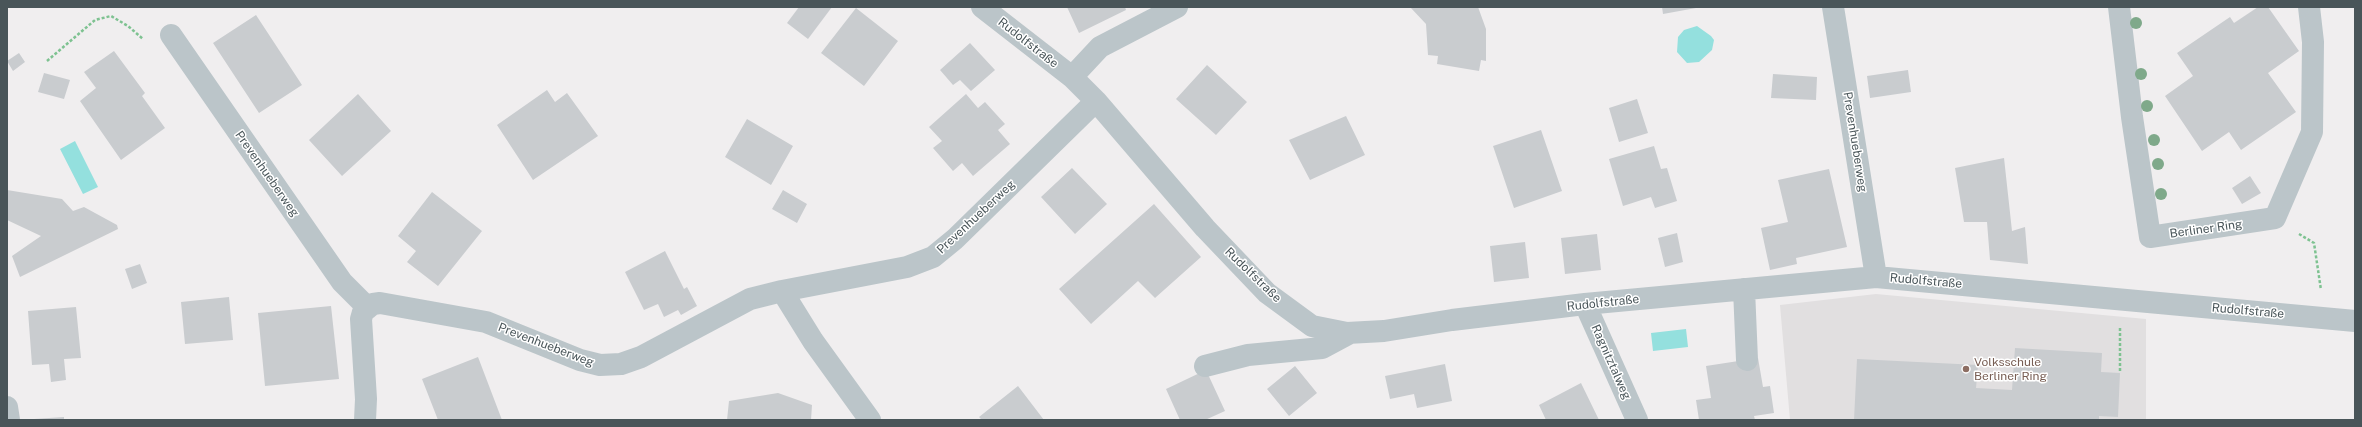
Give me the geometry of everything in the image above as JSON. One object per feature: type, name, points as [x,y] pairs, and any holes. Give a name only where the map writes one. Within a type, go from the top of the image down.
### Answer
[{"type":"street","name":"Rudolfstraße","points":[[982,7],[1072,77],[1096,101],[1205,228],[1267,293],[1312,326],[1350,333],[1384,331],[1452,320],[1585,304],[1876,277],[2355,321]]},
{"type":"street","points":[[1072,77],[1100,46],[1177,7]]},
{"type":"street","name":"Prevenhueberweg","points":[[1833,7],[1876,277]]},
{"type":"street","name":"Berliner Ring","points":[[2119,7],[2132,117],[2150,237],[2275,218]]},
{"type":"street","points":[[2275,218],[2312,132],[2313,42],[2309,7]]},
{"type":"street","name":"Prevenhueberweg","points":[[171,34],[342,282],[368,308],[380,303],[486,322],[580,360],[600,365],[621,364],[640,357],[750,299],[782,291],[907,267],[933,257],[955,239],[1096,101]]},
{"type":"street","points":[[1744,289],[1747,360]]},
{"type":"street","points":[[782,291],[805,329],[870,420]]},
{"type":"street","name":"Ragnitztalweg","points":[[1585,304],[1637,420]]},
{"type":"street","points":[[365,420],[366,399],[360,325],[363,312],[368,308]]},
{"type":"street","points":[[1205,366],[1248,354],[1322,348],[1350,333]]},
{"type":"street","points":[[7,407],[9,420]]},
{"type":"path","points":[[47,61],[95,20],[111,16],[128,26],[144,41]]},
{"type":"path","points":[[2275,218],[2314,243],[2321,294],[2322,318]]},
{"type":"shaded area","name":"Volksschule Berliner Ring","points":[[1876,294],[2146,319],[2146,420],[1790,420],[1780,305]]},
{"type":"water","points":[[1697,26],[1714,40],[1712,50],[1699,62],[1687,63],[1677,52],[1678,37],[1684,30]]},
{"type":"water","points":[[75,141],[98,187],[83,194],[60,149]]},
{"type":"water","points":[[1686,329],[1688,347],[1653,351],[1651,333]]},
{"type":"building","points":[[799,7],[832,7],[808,39],[787,23]]},
{"type":"building","points":[[1067,7],[1125,7],[1126,10],[1079,33]]},
{"type":"building","points":[[1410,7],[1478,7],[1486,29],[1486,61],[1481,60],[1479,71],[1437,64],[1438,56],[1428,55],[1426,24]]},
{"type":"building","points":[[1662,7],[1695,7],[1696,8],[1663,14]]},
{"type":"building","points":[[2258,7],[2268,7],[2299,51],[2268,73],[2296,112],[2241,150],[2229,132],[2202,151],[2165,96],[2193,76],[2177,53],[2230,17],[2234,23]]},
{"type":"building","points":[[856,8],[898,41],[864,86],[821,53]]},
{"type":"building","points":[[256,15],[302,85],[259,113],[213,43]]},
{"type":"building","points":[[970,43],[995,70],[971,91],[960,80],[953,85],[940,70]]},
{"type":"building","points":[[114,51],[145,93],[142,96],[165,128],[121,160],[80,101],[96,88],[84,72]]},
{"type":"building","points":[[19,53],[25,62],[13,71],[7,61]]},
{"type":"building","points":[[1207,65],[1247,102],[1216,135],[1176,99]]},
{"type":"building","points":[[1908,70],[1911,92],[1870,98],[1867,76]]},
{"type":"building","points":[[44,73],[70,80],[64,99],[38,92]]},
{"type":"building","points":[[1773,74],[1817,77],[1816,100],[1771,98]]},
{"type":"building","points":[[547,90],[555,102],[567,93],[598,136],[533,180],[497,125]]},
{"type":"building","points":[[358,94],[391,131],[342,176],[309,140]]},
{"type":"building","points":[[966,94],[978,108],[985,102],[1005,124],[998,130],[1010,144],[973,176],[962,163],[953,171],[933,148],[942,141],[929,127]]},
{"type":"building","points":[[1637,99],[1648,133],[1619,142],[1609,108]]},
{"type":"building","points":[[1346,116],[1365,155],[1310,180],[1289,140]]},
{"type":"building","points":[[747,119],[793,146],[771,185],[725,157]]},
{"type":"building","points":[[1541,130],[1562,191],[1514,208],[1493,146]]},
{"type":"building","points":[[1654,146],[1661,169],[1667,168],[1677,201],[1655,208],[1651,197],[1623,206],[1609,159]]},
{"type":"building","points":[[2004,158],[2012,231],[2025,227],[2028,264],[1990,260],[1987,222],[1964,222],[1955,168]]},
{"type":"building","points":[[1072,168],[1107,204],[1075,234],[1041,197]]},
{"type":"building","points":[[1829,169],[1847,247],[1796,258],[1797,264],[1770,270],[1761,228],[1788,222],[1778,180]]},
{"type":"building","points":[[2250,176],[2261,193],[2242,204],[2232,188]]},
{"type":"building","points":[[7,190],[62,199],[73,211],[84,207],[117,225],[118,229],[20,277],[12,256],[41,236],[7,220]]},
{"type":"building","points":[[783,190],[807,204],[797,223],[772,209]]},
{"type":"building","points":[[432,192],[482,231],[438,286],[407,262],[416,251],[398,236]]},
{"type":"building","points":[[1154,204],[1201,257],[1155,298],[1138,281],[1091,324],[1059,289]]},
{"type":"building","points":[[1677,233],[1683,262],[1665,267],[1658,238]]},
{"type":"building","points":[[1597,234],[1601,270],[1565,274],[1561,238]]},
{"type":"building","points":[[1525,242],[1529,278],[1494,282],[1490,246]]},
{"type":"building","points":[[665,251],[684,289],[687,287],[697,306],[681,315],[678,310],[664,317],[658,304],[644,310],[625,272]]},
{"type":"building","points":[[140,264],[147,283],[132,289],[125,269]]},
{"type":"building","points":[[229,297],[233,340],[185,344],[181,302]]},
{"type":"building","points":[[331,306],[339,379],[265,386],[258,313]]},
{"type":"building","points":[[76,307],[81,358],[64,359],[66,380],[51,382],[49,364],[32,365],[28,311]]},
{"type":"building","points":[[2015,348],[2102,353],[2101,372],[2120,373],[2118,417],[2099,416],[2099,420],[1854,420],[1857,359],[1978,365],[1976,388],[2012,390]]},
{"type":"building","points":[[478,357],[502,420],[438,420],[422,379]]},
{"type":"building","points":[[1758,358],[1763,387],[1770,386],[1774,413],[1754,416],[1755,420],[1699,420],[1696,400],[1711,398],[1706,366]]},
{"type":"building","points":[[1445,364],[1452,401],[1417,408],[1414,394],[1390,399],[1385,376]]},
{"type":"building","points":[[1295,366],[1317,393],[1289,416],[1267,389]]},
{"type":"building","points":[[1206,370],[1225,411],[1205,420],[1180,420],[1166,389]]},
{"type":"building","points":[[1581,383],[1599,420],[1546,420],[1539,405]]},
{"type":"building","points":[[1018,386],[1044,420],[982,420],[979,417]]},
{"type":"building","points":[[778,393],[812,405],[811,420],[727,420],[729,401]]},
{"type":"building","points":[[64,417],[64,420],[34,420],[34,419]]},
{"type":"place","name":"Volksschule Berliner Ring","points":[[1966,369]]}]
